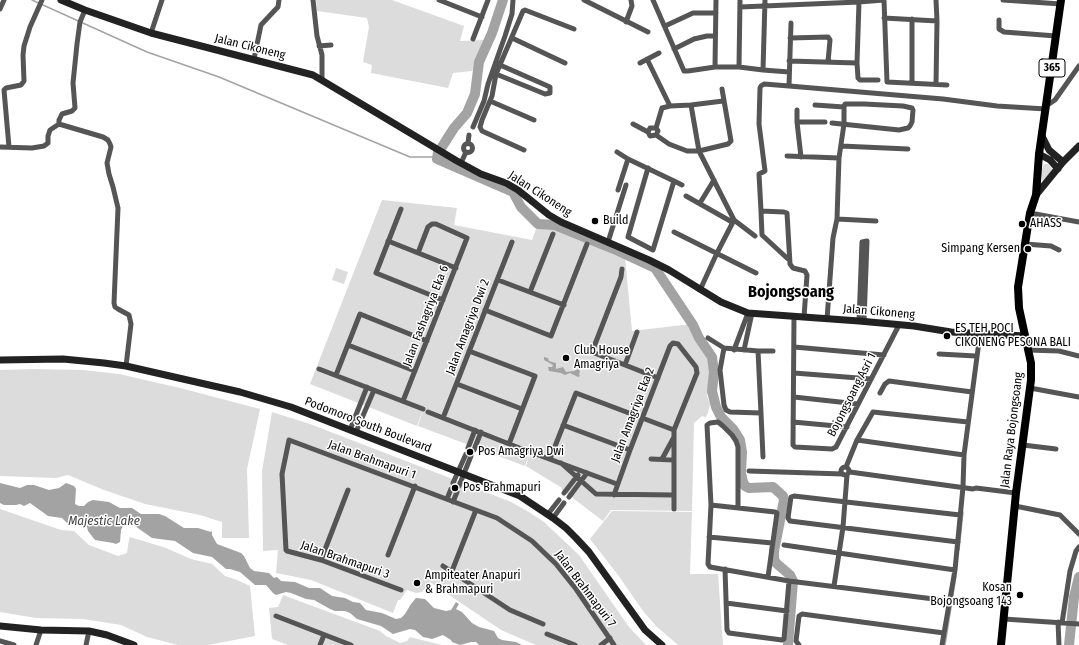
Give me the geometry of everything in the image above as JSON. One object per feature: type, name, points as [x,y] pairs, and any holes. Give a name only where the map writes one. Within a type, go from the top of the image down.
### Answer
[{"type":"main road","name":"365","points":[[1036,196],[1039,154],[1061,2]]},
{"type":"main road","name":"Jalan Raya Bojongsoang","points":[[1001,645],[1016,495],[1031,370],[1018,299],[1020,273],[1030,213],[1036,196]]},
{"type":"street","points":[[0,9],[4,0]]},
{"type":"street","name":"Jalan Cikoneng","points":[[61,0],[151,33],[313,75],[386,120],[461,163],[481,174],[506,183],[518,190],[549,215],[561,222],[669,270],[721,302],[750,313],[861,321],[980,334],[1025,336]]},
{"type":"street","points":[[151,33],[162,0]]},
{"type":"street","points":[[254,59],[261,25],[275,10],[279,0]]},
{"type":"street","points":[[312,0],[319,46],[322,55],[321,80]]},
{"type":"street","points":[[439,0],[482,17]]},
{"type":"street","points":[[473,39],[488,0]]},
{"type":"street","points":[[512,0],[512,14],[510,22],[490,101],[480,127],[482,131],[524,150]]},
{"type":"street","points":[[584,0],[648,32]]},
{"type":"street","points":[[626,22],[632,6],[632,0]]},
{"type":"street","points":[[653,0],[685,72],[715,67],[739,67],[789,72]]},
{"type":"street","points":[[715,67],[716,0]]},
{"type":"street","points":[[739,67],[740,0]]},
{"type":"street","points":[[740,7],[765,3],[884,0],[887,82],[936,84],[947,86]]},
{"type":"street","points":[[936,0],[936,84]]},
{"type":"street","points":[[1003,0],[1061,2]]},
{"type":"street","points":[[859,1],[858,78],[860,80],[878,80]]},
{"type":"street","points":[[9,147],[4,90],[6,88],[22,85],[24,81],[24,46],[40,3]]},
{"type":"street","points":[[763,70],[765,3]]},
{"type":"street","points":[[0,147],[32,148],[44,146],[48,143],[50,130],[59,124],[62,114],[72,111],[75,108],[73,83],[80,24],[85,10]]},
{"type":"street","points":[[473,127],[484,101],[488,84],[512,38],[523,11],[525,10],[574,28]]},
{"type":"street","points":[[665,26],[693,13],[716,13]]},
{"type":"street","points":[[884,18],[937,21]]},
{"type":"street","points":[[912,19],[912,83]]},
{"type":"street","points":[[999,20],[999,29],[1004,32],[1056,36]]},
{"type":"street","points":[[789,86],[791,23]]},
{"type":"street","points":[[674,49],[694,39],[715,36]]},
{"type":"street","points":[[790,38],[828,37],[830,40],[828,62]]},
{"type":"street","points":[[512,38],[565,63]]},
{"type":"street","points":[[319,46],[331,46]]},
{"type":"street","points":[[640,63],[659,53]]},
{"type":"street","points":[[647,59],[670,106]]},
{"type":"street","points":[[789,61],[857,63]]},
{"type":"street","points":[[788,259],[762,235],[759,174],[764,171],[759,124],[760,88],[764,84],[943,99],[997,106],[1046,108],[1055,100],[1079,66]]},
{"type":"street","points":[[497,69],[550,87],[550,93],[545,94],[497,69]]},
{"type":"street","points":[[633,124],[648,132],[652,137],[656,135],[679,149],[687,152],[730,143],[731,141],[722,89]]},
{"type":"street","points":[[490,101],[534,120]]},
{"type":"street","points":[[656,135],[658,131],[656,128],[662,108],[670,106],[724,102]]},
{"type":"street","points":[[815,105],[844,107],[845,104],[903,106],[912,108],[913,118],[910,126],[899,130],[832,123]]},
{"type":"street","points":[[691,105],[699,150],[733,221]]},
{"type":"street","points":[[827,319],[832,238],[837,219],[839,158],[844,124],[844,107]]},
{"type":"street","points":[[797,110],[801,157]]},
{"type":"street","points":[[797,122],[824,122]]},
{"type":"street","points":[[59,124],[103,137],[108,140],[111,147],[107,163],[108,174],[118,208],[114,303],[115,307],[129,314],[131,324],[126,366]]},
{"type":"street","points":[[648,132],[652,127],[656,128]]},
{"type":"street","points":[[461,163],[466,152],[464,147],[468,143],[469,135]]},
{"type":"street","points":[[1042,136],[1049,150],[1064,162]]},
{"type":"street","points":[[841,146],[908,149]]},
{"type":"street","points":[[1036,196],[1079,146]]},
{"type":"street","points":[[617,152],[628,159],[682,185]]},
{"type":"street","points":[[1039,154],[1050,160],[1058,169]]},
{"type":"street","points":[[787,156],[839,158]]},
{"type":"street","points":[[618,190],[628,159]]},
{"type":"street","points":[[648,168],[628,237],[653,250]]},
{"type":"street","points":[[700,203],[714,180]]},
{"type":"street","points":[[648,260],[653,250],[674,181]]},
{"type":"street","points":[[608,242],[626,185]]},
{"type":"street","points":[[686,196],[733,221],[755,236]]},
{"type":"street","points":[[400,209],[376,273],[443,300]]},
{"type":"street","points":[[761,211],[787,213],[788,259],[791,267],[805,271],[807,275],[804,317]]},
{"type":"street","points":[[1030,213],[1079,222]]},
{"type":"street","points":[[837,219],[876,221]]},
{"type":"street","points":[[700,290],[716,253],[733,221]]},
{"type":"street","name":"Jalan Fashagriya Eka 6","points":[[403,401],[467,238],[436,224],[432,224],[428,227],[418,253]]},
{"type":"street","points":[[674,232],[756,273]]},
{"type":"street","points":[[530,292],[553,234]]},
{"type":"street","points":[[388,241],[456,268]]},
{"type":"street","points":[[863,241],[867,241],[868,243],[861,321],[863,241]]},
{"type":"street","name":"Jalan Amagriya Dwi 2","points":[[443,418],[512,242]]},
{"type":"street","points":[[485,310],[551,336],[587,244]]},
{"type":"street","points":[[1025,244],[1051,246],[1059,250]]},
{"type":"street","points":[[622,269],[622,278],[592,352],[658,378]]},
{"type":"street","points":[[498,280],[564,305]]},
{"type":"street","points":[[734,350],[750,313]]},
{"type":"street","points":[[744,350],[750,313]]},
{"type":"street","points":[[336,375],[360,314],[427,341]]},
{"type":"street","name":"Bojongsoang Asri 1","points":[[794,316],[793,445],[795,447],[834,449],[847,427],[899,325]]},
{"type":"street","points":[[625,365],[637,332]]},
{"type":"street","points":[[942,645],[955,570],[963,488],[964,455],[980,334]]},
{"type":"street","points":[[708,338],[724,348],[734,350],[773,351]]},
{"type":"street","name":"Jalan Amagriya Eka 2","points":[[614,495],[670,346],[673,343],[678,344],[696,368],[697,373],[674,433]]},
{"type":"street","points":[[348,345],[415,371]]},
{"type":"street","points":[[794,347],[884,354]]},
{"type":"street","points":[[724,348],[720,370],[724,405],[726,410],[730,412],[761,413]]},
{"type":"street","points":[[1028,350],[1059,351],[1079,356]]},
{"type":"street","points":[[469,351],[535,376],[509,444]]},
{"type":"street","points":[[758,351],[763,457]]},
{"type":"street","points":[[939,354],[976,356]]},
{"type":"street","name":"Podomoro South Boulevard","points":[[0,360],[63,359],[126,366],[254,396],[291,407],[520,496],[566,528],[588,552],[645,630],[662,645]]},
{"type":"street","points":[[319,369],[527,451]]},
{"type":"street","points":[[794,373],[871,379]]},
{"type":"street","points":[[880,394],[885,384],[889,381],[972,392]]},
{"type":"street","points":[[457,384],[522,409]]},
{"type":"street","points":[[353,431],[367,387]]},
{"type":"street","points":[[1030,388],[1079,397]]},
{"type":"street","points":[[353,431],[374,390]]},
{"type":"street","points":[[550,459],[576,393],[674,433]]},
{"type":"street","points":[[794,397],[858,404]]},
{"type":"street","points":[[834,586],[840,553],[845,501],[846,474],[842,470],[846,467],[857,440],[871,414],[875,411],[968,422]]},
{"type":"street","points":[[738,508],[738,447],[732,435],[723,426],[718,422],[710,423],[707,425],[711,505],[708,566],[792,581],[950,601]]},
{"type":"street","points":[[793,422],[847,427]]},
{"type":"street","points":[[563,425],[630,450]]},
{"type":"street","points":[[475,430],[471,449],[481,432]]},
{"type":"street","points":[[662,460],[674,433]]},
{"type":"street","points":[[674,433],[674,509]]},
{"type":"street","name":"Jalan Brahmapuri 1","points":[[285,548],[282,474],[290,440],[415,486],[453,502]]},
{"type":"street","points":[[857,440],[964,455]]},
{"type":"street","points":[[1022,445],[1056,449]]},
{"type":"street","points":[[533,453],[617,484]]},
{"type":"street","points":[[459,486],[466,454]]},
{"type":"street","points":[[453,483],[471,456]]},
{"type":"street","points":[[650,459],[674,460]]},
{"type":"street","points":[[561,463],[596,494],[674,495]]},
{"type":"street","points":[[564,494],[581,471]]},
{"type":"street","points":[[749,471],[846,474],[1016,495]]},
{"type":"street","points":[[569,497],[587,473]]},
{"type":"street","points":[[388,555],[415,486]]},
{"type":"street","points":[[447,499],[451,489]]},
{"type":"street","points":[[321,560],[348,490]]},
{"type":"street","points":[[453,502],[457,492]]},
{"type":"street","points":[[958,542],[790,521],[788,518],[792,496],[960,515]]},
{"type":"street","points":[[550,516],[559,500]]},
{"type":"street","name":"Jalan Brahmapuri 7","points":[[453,502],[497,518],[532,541],[556,564],[576,589],[614,645]]},
{"type":"street","points":[[550,516],[564,504]]},
{"type":"street","points":[[711,505],[777,513],[768,577]]},
{"type":"street","points":[[1015,506],[1060,515],[1079,534]]},
{"type":"street","points":[[452,571],[476,510]]},
{"type":"street","points":[[709,537],[772,543]]},
{"type":"street","points":[[784,545],[955,570]]},
{"type":"street","points":[[1059,645],[1070,571],[1076,551],[1079,547]]},
{"type":"street","name":"Jalan Brahmapuri 3","points":[[285,548],[287,551],[321,560],[401,590]]},
{"type":"street","points":[[443,566],[510,610],[543,624]]},
{"type":"street","points":[[725,569],[727,630],[729,633],[782,640],[785,637],[787,611],[792,581]]},
{"type":"street","points":[[726,603],[787,611]]},
{"type":"street","points":[[799,645],[796,641],[799,616],[802,614],[944,633]]},
{"type":"street","points":[[276,616],[351,645]]},
{"type":"street","points":[[1004,619],[1079,624]]},
{"type":"street","points":[[0,626],[41,630],[89,631],[107,635],[134,645]]},
{"type":"street","points":[[36,644],[41,630]]},
{"type":"street","points":[[86,645],[89,631]]},
{"type":"street","points":[[547,634],[575,645]]},
{"type":"street","points":[[320,645],[324,635]]},
{"type":"street","points":[[602,645],[610,638]]},
{"type":"street","points":[[0,641],[14,645]]},
{"type":"shaded area","points":[[316,0],[392,0],[464,26],[460,41],[484,40],[472,71],[453,73],[448,88],[371,73],[372,65],[363,62],[369,27],[367,18],[317,11]]},
{"type":"shaded area","points":[[1044,164],[1048,164],[1053,170],[1042,181],[1041,171]]},
{"type":"shaded area","points":[[382,200],[457,208],[454,225],[532,240],[537,226],[550,225],[625,257],[632,331],[691,324],[696,338],[713,361],[711,380],[707,396],[710,404],[708,413],[706,417],[702,416],[694,423],[692,511],[611,510],[603,521],[561,489],[562,488],[526,466],[531,449],[525,466],[418,426],[424,407],[417,426],[310,384]]},
{"type":"shaded area","points":[[336,268],[348,272],[344,284],[332,280]]},
{"type":"shaded area","points":[[0,370],[83,370],[119,374],[260,409],[247,469],[249,538],[222,538],[222,522],[200,515],[145,504],[104,490],[68,475],[56,478],[0,476]]},
{"type":"shaded area","points":[[272,412],[310,424],[468,485],[511,502],[529,512],[544,522],[579,555],[629,627],[646,645],[536,645],[501,630],[430,582],[422,592],[416,593],[407,590],[400,600],[398,600],[393,613],[311,580],[276,573],[278,550],[263,551],[262,471]]},
{"type":"shaded area","points":[[0,509],[61,530],[74,531],[89,545],[118,556],[127,553],[130,537],[166,548],[191,559],[212,564],[225,576],[250,586],[255,636],[208,645],[178,645],[147,637],[121,625],[83,619],[36,618],[0,612]]},
{"type":"shaded area","points":[[612,511],[692,512],[690,574],[718,574],[723,645],[678,645],[656,626],[643,611],[618,575],[590,539]]},
{"type":"shaded area","points":[[283,595],[380,631],[386,636],[400,643],[407,641],[410,637],[442,645],[288,645],[272,639],[269,608],[278,607]]},
{"type":"water","points":[[544,357],[548,358],[549,361],[556,363],[556,369],[563,367],[566,372],[578,369],[580,371],[580,376],[578,377],[570,373],[565,375],[549,371],[548,367],[552,367],[553,365],[544,360]]},
{"type":"water","name":"Majestic Lake","points":[[0,483],[20,488],[27,485],[34,485],[49,490],[59,488],[66,483],[74,486],[76,489],[75,504],[79,506],[84,506],[93,500],[109,502],[120,508],[132,508],[141,514],[159,514],[165,516],[184,528],[198,528],[212,531],[212,535],[217,544],[241,553],[250,568],[254,571],[269,573],[274,578],[277,577],[281,581],[295,582],[309,588],[320,588],[332,596],[345,598],[353,602],[360,603],[366,610],[382,613],[396,619],[401,618],[405,614],[416,598],[425,599],[434,608],[446,611],[451,610],[456,602],[459,604],[456,609],[462,612],[472,623],[479,627],[494,631],[498,638],[502,640],[516,642],[522,645],[479,645],[476,642],[471,642],[460,645],[452,642],[443,635],[432,639],[423,637],[415,630],[410,629],[393,634],[381,626],[357,619],[345,611],[335,611],[314,600],[306,599],[286,592],[276,595],[266,585],[255,585],[240,572],[226,569],[212,557],[193,553],[175,541],[152,538],[135,526],[123,526],[121,530],[120,542],[116,544],[95,540],[88,531],[86,523],[83,521],[78,521],[71,525],[62,518],[48,516],[30,503],[24,506],[20,504],[4,505],[0,503]]},
{"type":"waterway","points":[[32,0],[147,52],[219,77],[410,157],[437,157]]},
{"type":"waterway","points":[[440,150],[454,128],[467,113],[475,94],[479,62],[492,33],[503,0]]},
{"type":"waterway","points":[[438,152],[437,159],[513,192],[521,207],[538,224],[555,225],[614,249],[655,268],[693,325],[699,338],[712,357],[714,372],[712,391],[716,407],[721,417],[733,429],[740,440],[742,452],[741,473],[745,486],[749,488],[773,487],[783,496],[784,500],[774,551],[774,559],[776,563],[790,575],[793,581],[788,645]]},
{"type":"waterway","points":[[959,550],[963,512]]},
{"type":"waterway","points":[[945,645],[956,576]]},
{"type":"waterway","points":[[1069,645],[1074,597],[1079,577]]},
{"type":"place","name":"Build","points":[[595,221]]},
{"type":"place","name":"AHASS","points":[[1022,224]]},
{"type":"place","name":"Simpang Kersen","points":[[1028,249]]},
{"type":"place","name":"ES TEH POCI CIKONENG PESONA BALI","points":[[947,336]]},
{"type":"place","name":"Club House Amagriya","points":[[566,358]]},
{"type":"place","name":"Pos Amagriya Dwi","points":[[470,452]]},
{"type":"place","name":"Pos Brahmapuri","points":[[455,488]]},
{"type":"place","name":"Ampiteater Anapuri & Brahmapuri","points":[[417,583]]},
{"type":"place","name":"Kosan Bojongsoang 143","points":[[1020,595]]},
{"type":"district","name":"Bojongsoang","points":[[791,293]]}]
